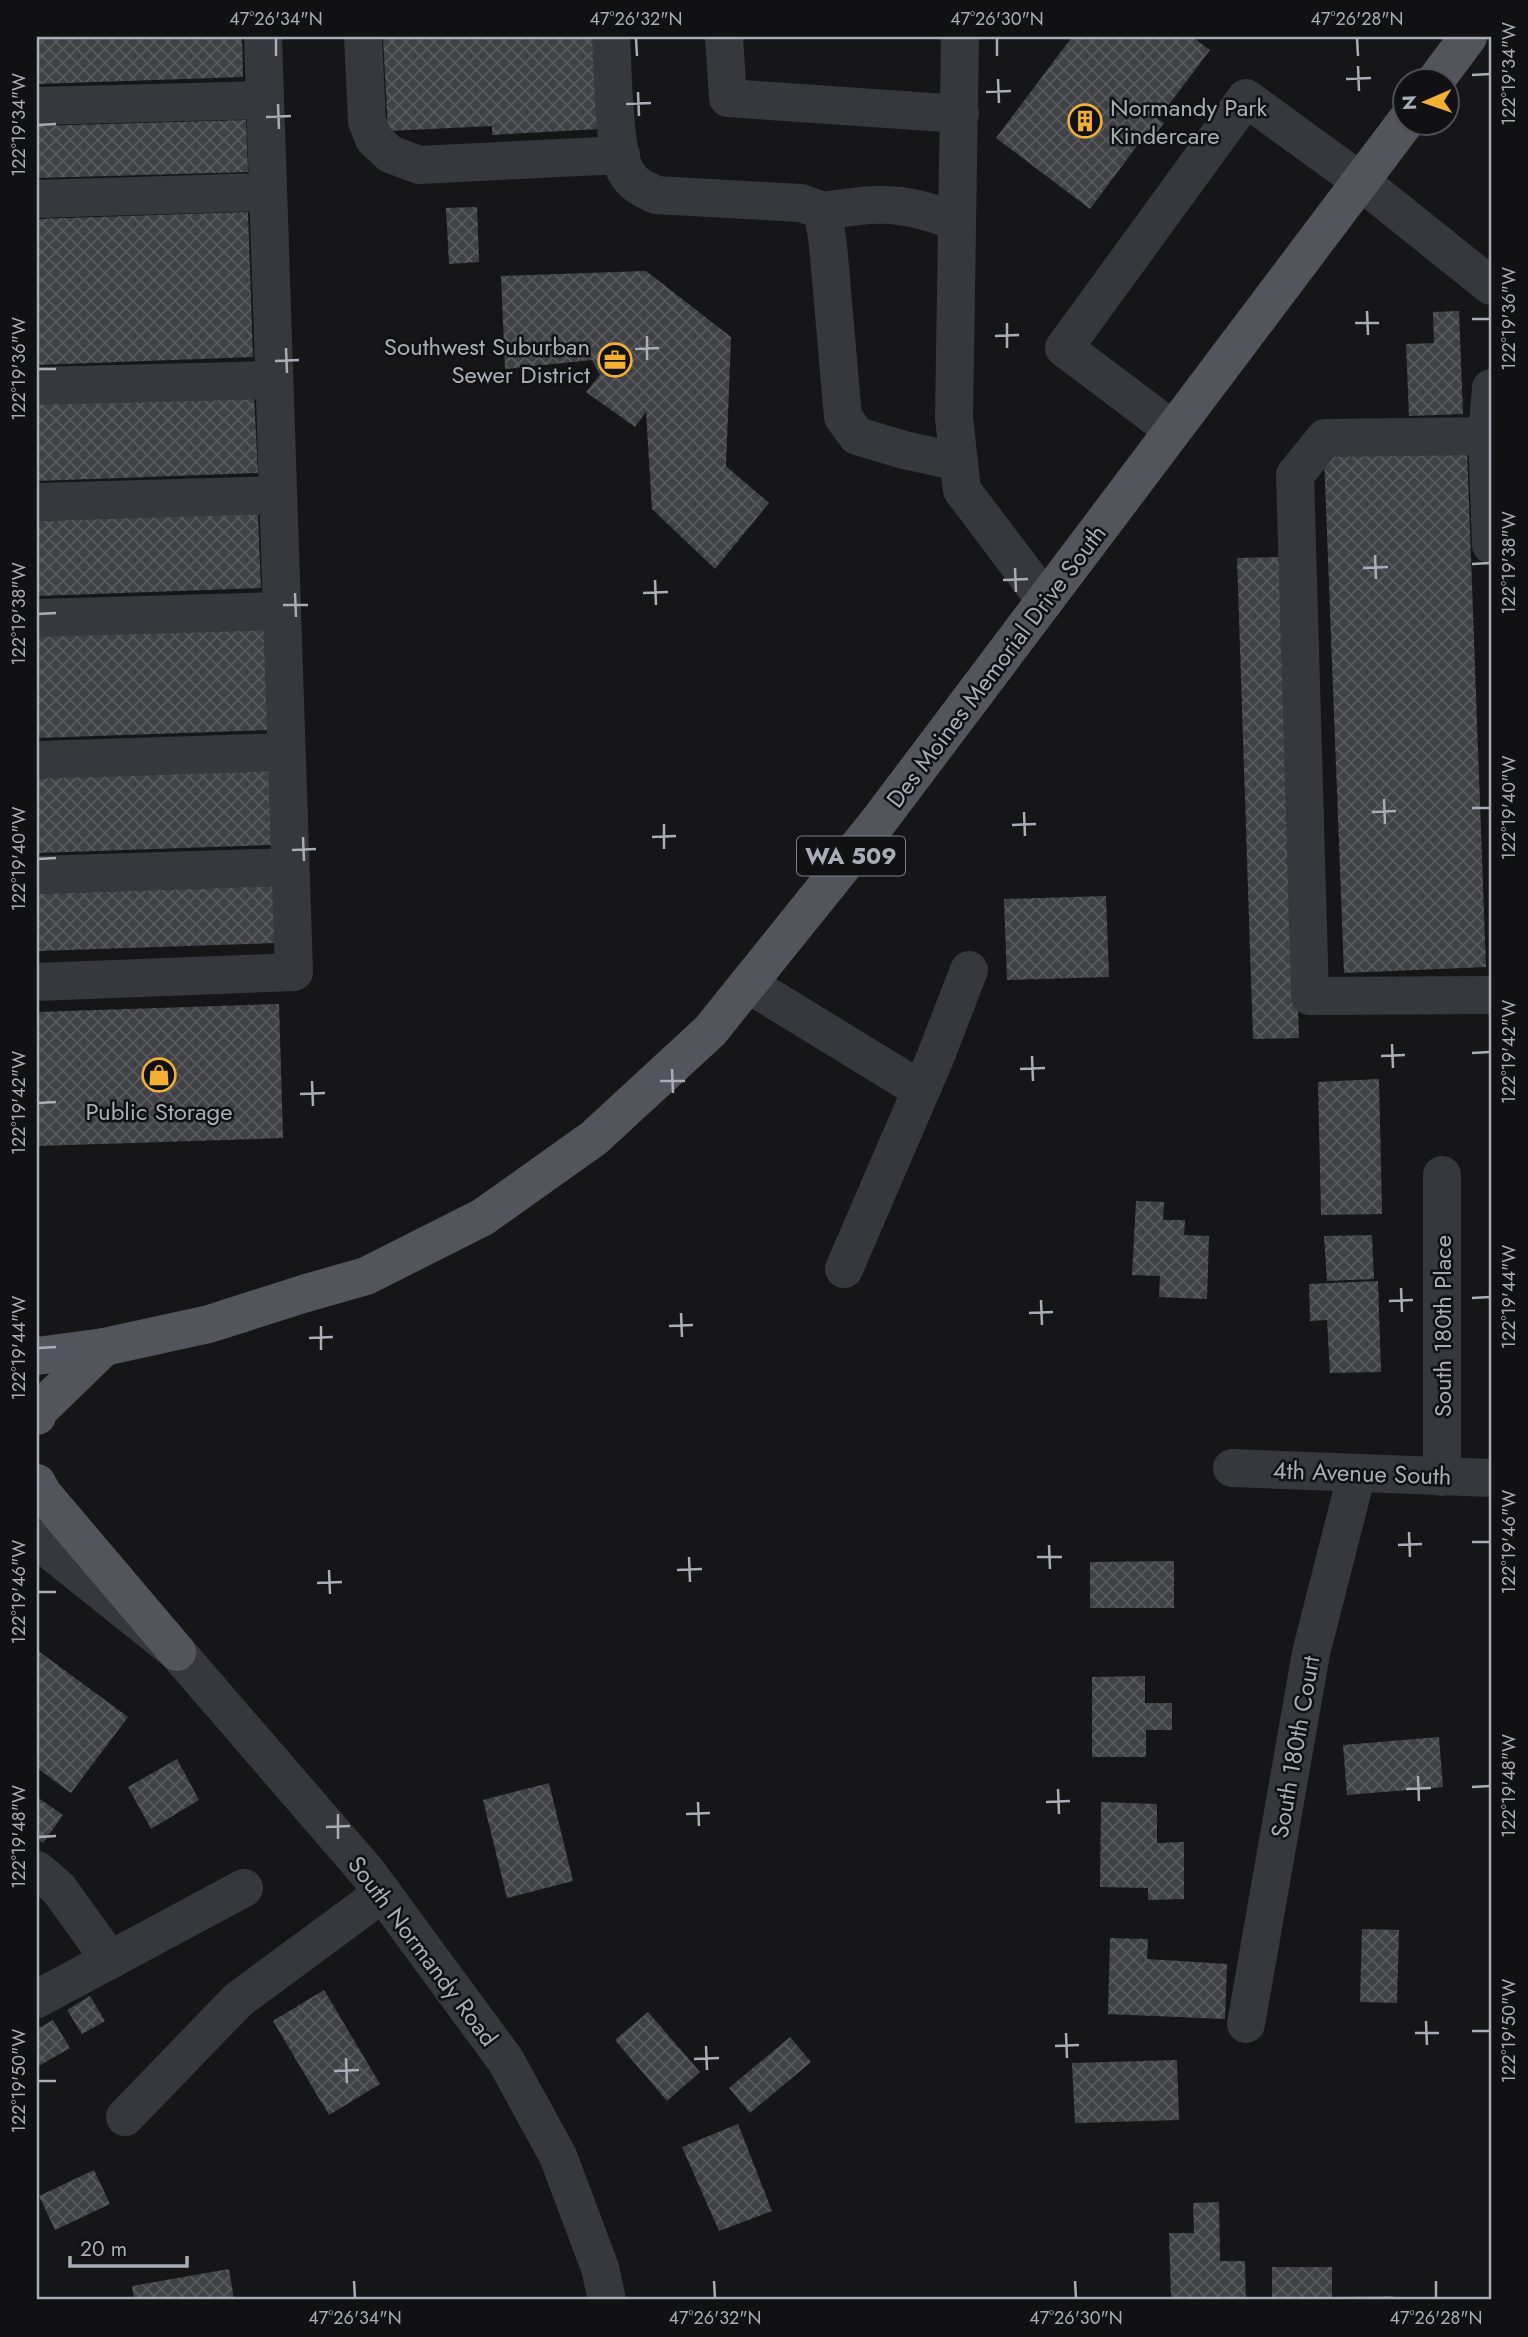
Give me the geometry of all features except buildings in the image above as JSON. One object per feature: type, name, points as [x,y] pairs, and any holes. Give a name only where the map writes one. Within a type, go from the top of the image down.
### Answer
[{"type":"main road","points":[[1446,66],[1468,37]]},
{"type":"main road","name":"Des Moines Memorial Drive South","points":[[37,1356],[104,1347],[209,1324],[366,1276],[483,1217],[594,1138],[710,1031],[878,822],[1394,136]]},
{"type":"main road","points":[[37,1416],[39,1410],[104,1347]]},
{"type":"main road","points":[[37,1483],[43,1494],[177,1652]]},
{"type":"street","points":[[37,982],[294,972],[263,37]]},
{"type":"street","points":[[363,37],[367,121],[374,139],[390,154],[419,165],[621,155]]},
{"type":"street","points":[[611,37],[618,141],[625,171],[636,185],[656,195],[801,203],[823,211],[898,205],[930,212],[957,222]]},
{"type":"street","points":[[724,37],[728,98],[960,114]]},
{"type":"street","points":[[960,37],[954,418],[962,490],[1045,600]]},
{"type":"street","points":[[1173,430],[1064,348],[1246,98],[1360,181],[1491,286]]},
{"type":"street","points":[[37,106],[265,100]]},
{"type":"street","points":[[37,199],[268,191]]},
{"type":"street","points":[[823,211],[843,417],[857,436],[959,462]]},
{"type":"street","points":[[37,386],[274,380]]},
{"type":"street","points":[[1491,388],[1487,436],[1491,545]]},
{"type":"street","points":[[1487,436],[1325,438],[1295,475],[1310,996],[1491,995]]},
{"type":"street","points":[[37,502],[278,495]]},
{"type":"street","points":[[37,618],[282,611]]},
{"type":"street","points":[[37,760],[286,752]]},
{"type":"street","points":[[37,875],[290,867]]},
{"type":"street","points":[[844,1269],[969,970]]},
{"type":"street","points":[[748,984],[921,1090]]},
{"type":"street","name":"South 180th Place","points":[[1442,1175],[1442,1477]]},
{"type":"street","name":"4th Avenue South","points":[[1232,1468],[1491,1478]]},
{"type":"street","name":"South 180th Court","points":[[1246,2024],[1311,1653],[1357,1473]]},
{"type":"street","name":"South Normandy Road","points":[[37,1540],[177,1652],[345,1845],[383,1893],[506,2061],[558,2156],[600,2268],[607,2300]]},
{"type":"street","points":[[37,1870],[59,1889],[110,1960]]},
{"type":"street","points":[[37,1999],[244,1888]]},
{"type":"street","points":[[125,2116],[237,2000],[383,1893]]},
{"type":"place","name":"Normandy Park Kindercare","points":[[1085,121]]},
{"type":"place","name":"Southwest Suburban Sewer District","points":[[615,360]]},
{"type":"place","name":"Public Storage","points":[[159,1075]]}]
